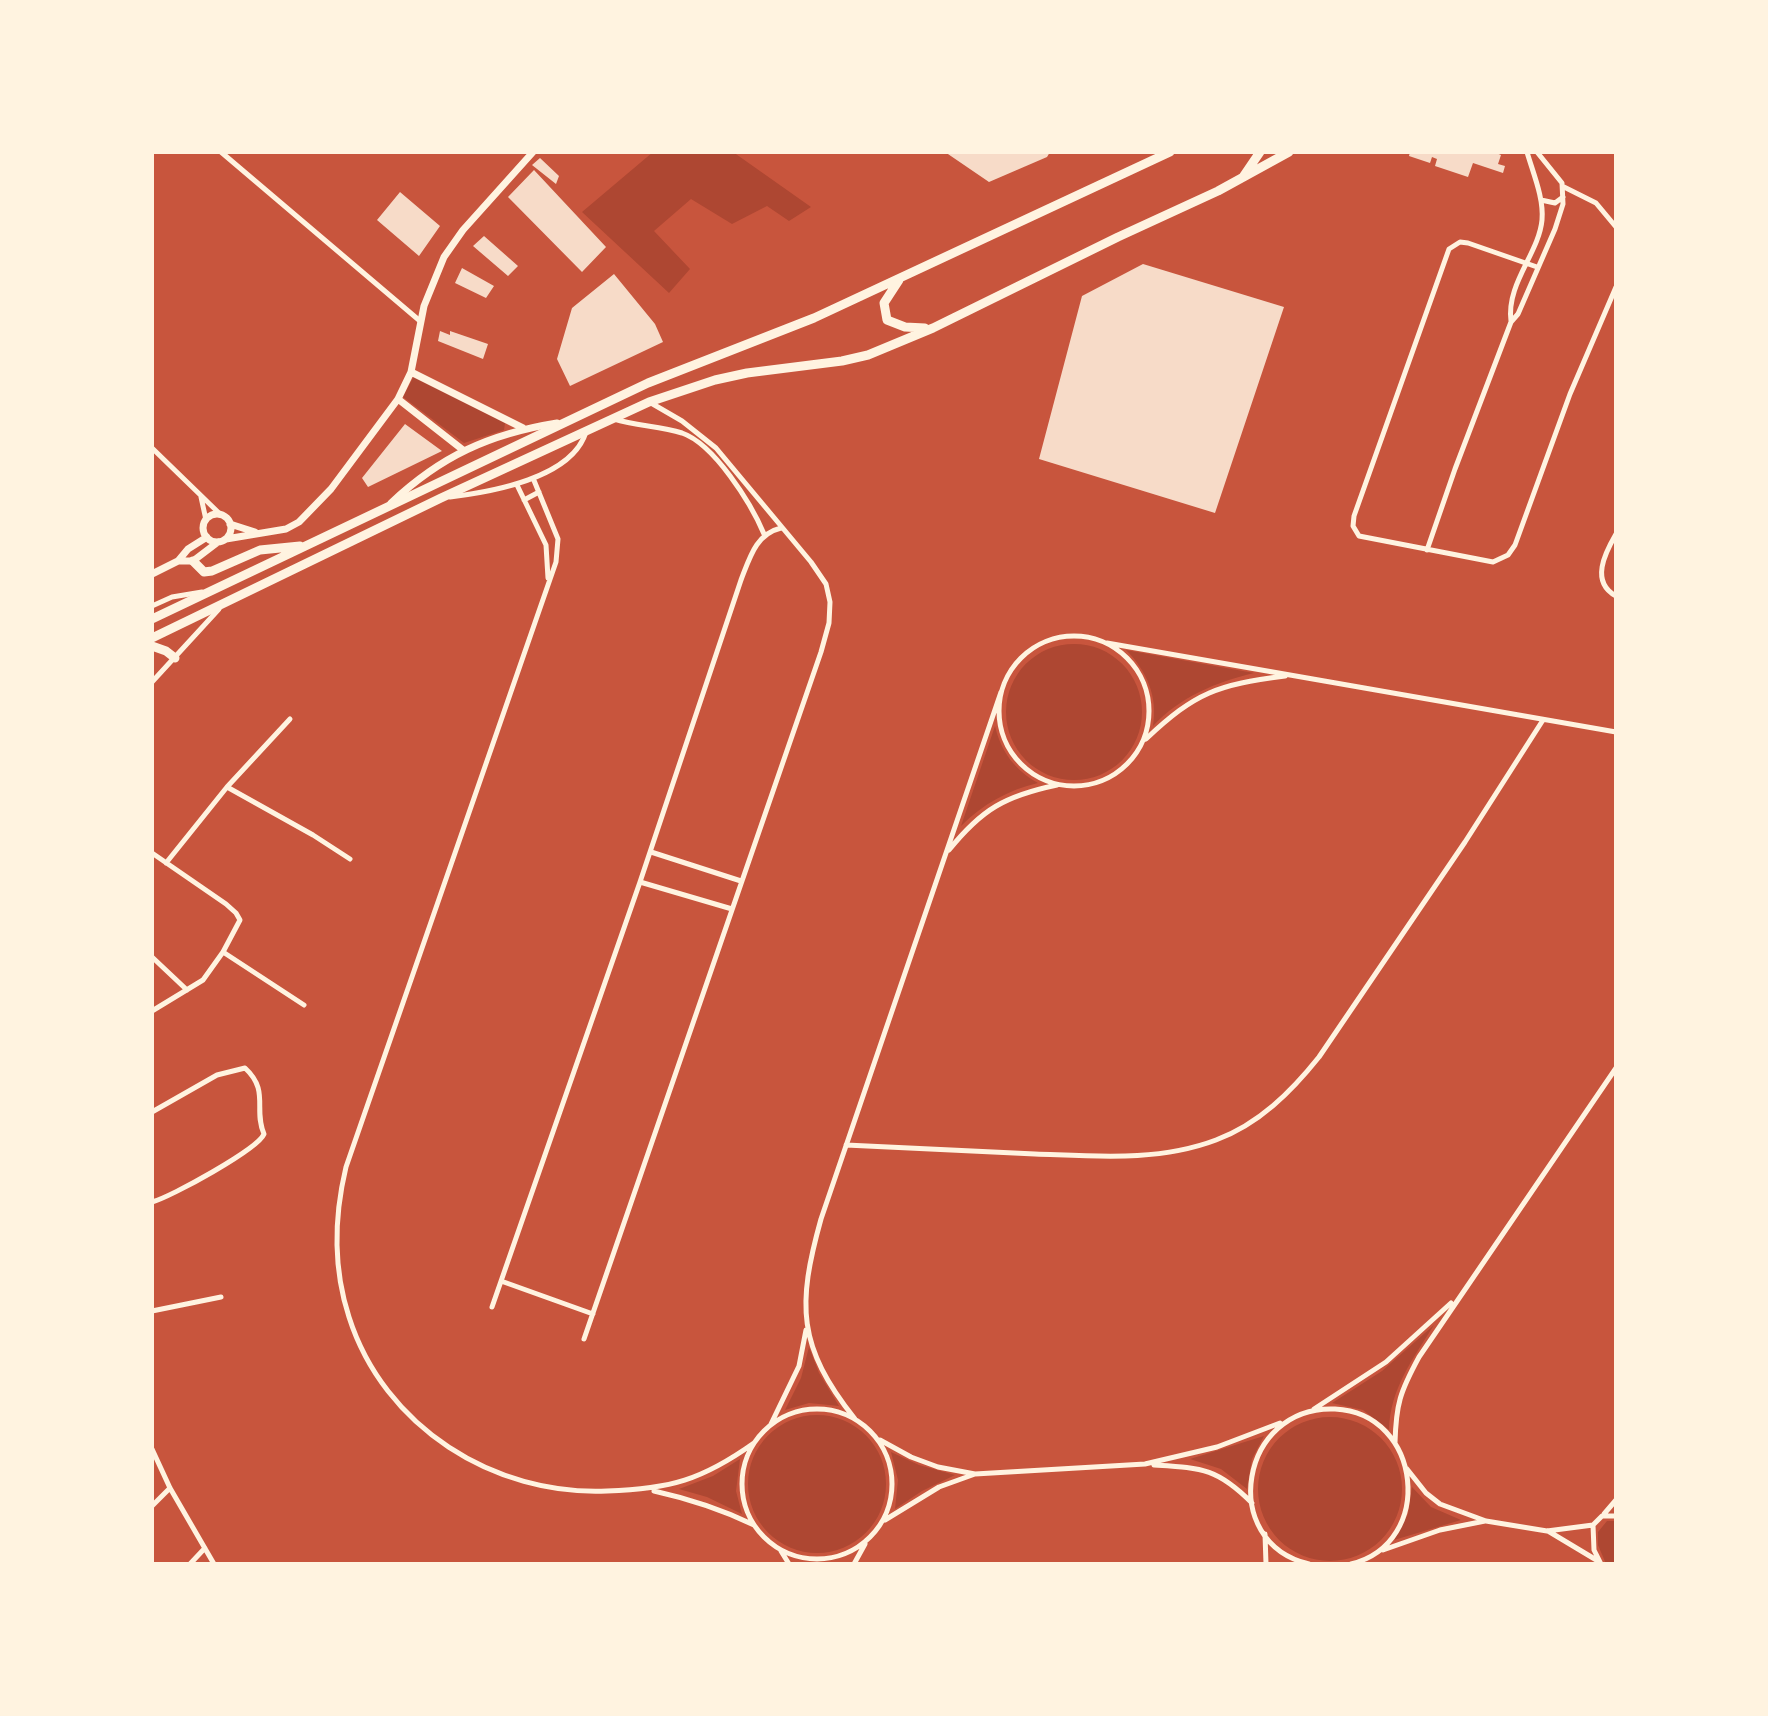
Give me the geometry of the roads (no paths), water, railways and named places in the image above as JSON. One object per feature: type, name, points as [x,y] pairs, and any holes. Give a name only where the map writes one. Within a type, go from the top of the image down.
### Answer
[{"type":"highway","points":[[152,619],[648,383],[814,318],[1170,152]]},
{"type":"highway","points":[[1241,179],[1260,152]]},
{"type":"highway","points":[[152,638],[441,498],[649,402],[726,377],[855,358],[933,328],[1241,179],[1289,152]]},
{"type":"highway","points":[[901,278],[884,303],[887,320],[905,327],[933,328]]},
{"type":"highway","points":[[193,561],[204,572],[212,571],[260,550],[307,545]]},
{"type":"highway","points":[[152,646],[175,658]]},
{"type":"street","points":[[221,152],[420,321]]},
{"type":"street","points":[[152,574],[178,561],[188,549],[207,537],[222,540],[286,529],[299,522],[331,489],[398,399],[411,372],[420,321],[434,278],[453,244],[533,152]]},
{"type":"street","points":[[1511,322],[1510,305],[1542,218],[1527,152]]},
{"type":"street","points":[[1537,152],[1563,186],[1596,203],[1616,227]]},
{"type":"street","points":[[1532,170],[1537,164],[1545,164]]},
{"type":"street","points":[[1427,550],[1511,322],[1518,314],[1560,215],[1563,186]]},
{"type":"street","points":[[1540,200],[1555,203],[1563,197]]},
{"type":"street","points":[[1537,267],[1468,243],[1460,242],[1449,249],[1354,516],[1353,526],[1359,536],[1493,562],[1508,555],[1515,545],[1570,394],[1616,287]]},
{"type":"street","points":[[411,372],[524,429]]},
{"type":"street","points":[[398,399],[463,450]]},
{"type":"street","points":[[584,1339],[829,623],[830,602],[826,584],[763,502],[737,472],[682,421],[649,402]]},
{"type":"street","points":[[613,419],[684,434],[704,442],[752,507],[764,534]]},
{"type":"street","points":[[386,508],[433,467],[463,450],[524,429],[567,422]]},
{"type":"street","points":[[441,498],[517,485],[533,478],[573,453],[584,440],[587,430]]},
{"type":"street","points":[[153,451],[188,480],[230,524],[257,533]]},
{"type":"street","points":[[730,478],[737,472]]},
{"type":"street","points":[[533,478],[558,539],[558,551],[353,1143],[338,1201],[336,1234],[338,1265],[348,1316],[361,1349],[404,1410],[440,1442],[478,1467],[539,1487],[584,1492],[649,1490],[700,1476],[724,1464],[754,1443],[770,1425],[799,1366],[807,1329],[807,1272],[821,1219],[1001,692],[1009,672],[1024,655],[1042,643],[1063,637],[1086,637],[1616,732]]},
{"type":"street","points":[[517,485],[548,553],[548,583]]},
{"type":"street","points":[[524,500],[539,492]]},
{"type":"street","points":[[200,496],[207,537]]},
{"type":"street","points":[[206,520],[213,515],[221,515]]},
{"type":"street","points":[[178,561],[193,561],[231,532],[230,524]]},
{"type":"street","points":[[492,1307],[741,580],[764,534],[781,528]]},
{"type":"street","points":[[1616,534],[1600,573],[1602,583],[1616,596]]},
{"type":"street","points":[[548,553],[558,551]]},
{"type":"street","points":[[152,606],[172,597],[215,589]]},
{"type":"street","points":[[152,682],[222,606]]},
{"type":"street","points":[[1107,643],[1126,656],[1140,674],[1148,695],[1150,718],[1145,740]]},
{"type":"street","points":[[1001,692],[1000,722],[1009,751],[1022,766],[1039,778],[1058,785],[1079,787],[1100,783],[1119,773],[1134,758],[1145,740],[1175,712],[1199,696],[1245,681],[1293,675]]},
{"type":"street","points":[[166,863],[227,787],[290,719]]},
{"type":"street","points":[[846,1145],[1076,1155],[1159,1154],[1218,1139],[1248,1124],[1275,1105],[1319,1057],[1465,842],[1543,720]]},
{"type":"street","points":[[946,854],[967,828],[1005,799],[1058,785]]},
{"type":"street","points":[[227,787],[350,859]]},
{"type":"street","points":[[650,852],[741,881]]},
{"type":"street","points":[[152,853],[236,913],[240,920],[203,980],[152,1011]]},
{"type":"street","points":[[640,882],[732,909]]},
{"type":"street","points":[[223,952],[304,1005]]},
{"type":"street","points":[[152,957],[187,990]]},
{"type":"street","points":[[152,1112],[217,1075],[245,1068],[253,1077],[261,1096],[260,1122],[264,1134],[256,1143],[176,1193],[152,1202]]},
{"type":"street","points":[[1395,1443],[1395,1411],[1399,1395],[1419,1357],[1616,1068]]},
{"type":"street","points":[[501,1281],[593,1314]]},
{"type":"street","points":[[152,1311],[221,1297]]},
{"type":"street","points":[[1307,1413],[1386,1362],[1458,1297]]},
{"type":"street","points":[[807,1329],[823,1372],[855,1419],[879,1440],[911,1457],[938,1467],[975,1474],[1145,1464],[1197,1468],[1212,1472],[1234,1485],[1252,1503]]},
{"type":"street","points":[[770,1425],[790,1414],[812,1409],[834,1410],[855,1419]]},
{"type":"street","points":[[1145,1464],[1217,1447],[1307,1413],[1338,1409],[1361,1416],[1382,1428],[1395,1443],[1407,1469],[1426,1493],[1440,1504],[1486,1521],[1547,1531],[1593,1525],[1616,1500]]},
{"type":"street","points":[[1292,1418],[1274,1431],[1261,1448],[1252,1468],[1250,1490],[1256,1518],[1265,1533],[1284,1553],[1309,1564]]},
{"type":"street","points":[[854,1564],[865,1544],[884,1521],[892,1501],[893,1480],[889,1459],[879,1440]]},
{"type":"street","points":[[754,1443],[746,1459],[742,1484],[746,1510],[761,1535],[780,1550],[797,1557],[823,1559],[849,1553],[865,1544]]},
{"type":"street","points":[[152,1449],[170,1488],[214,1564]]},
{"type":"street","points":[[1378,1551],[1394,1535],[1405,1514],[1409,1492],[1407,1469]]},
{"type":"street","points":[[884,1521],[939,1487],[975,1474]]},
{"type":"street","points":[[152,1506],[170,1488]]},
{"type":"street","points":[[649,1490],[693,1500],[754,1525]]},
{"type":"street","points":[[1602,1516],[1616,1516]]},
{"type":"street","points":[[1355,1563],[1378,1551],[1440,1530],[1486,1521]]},
{"type":"street","points":[[1593,1525],[1594,1550],[1600,1563]]},
{"type":"street","points":[[1547,1531],[1600,1563]]},
{"type":"street","points":[[1265,1533],[1266,1564]]},
{"type":"street","points":[[190,1564],[205,1548]]},
{"type":"street","points":[[780,1550],[789,1564]]}]
